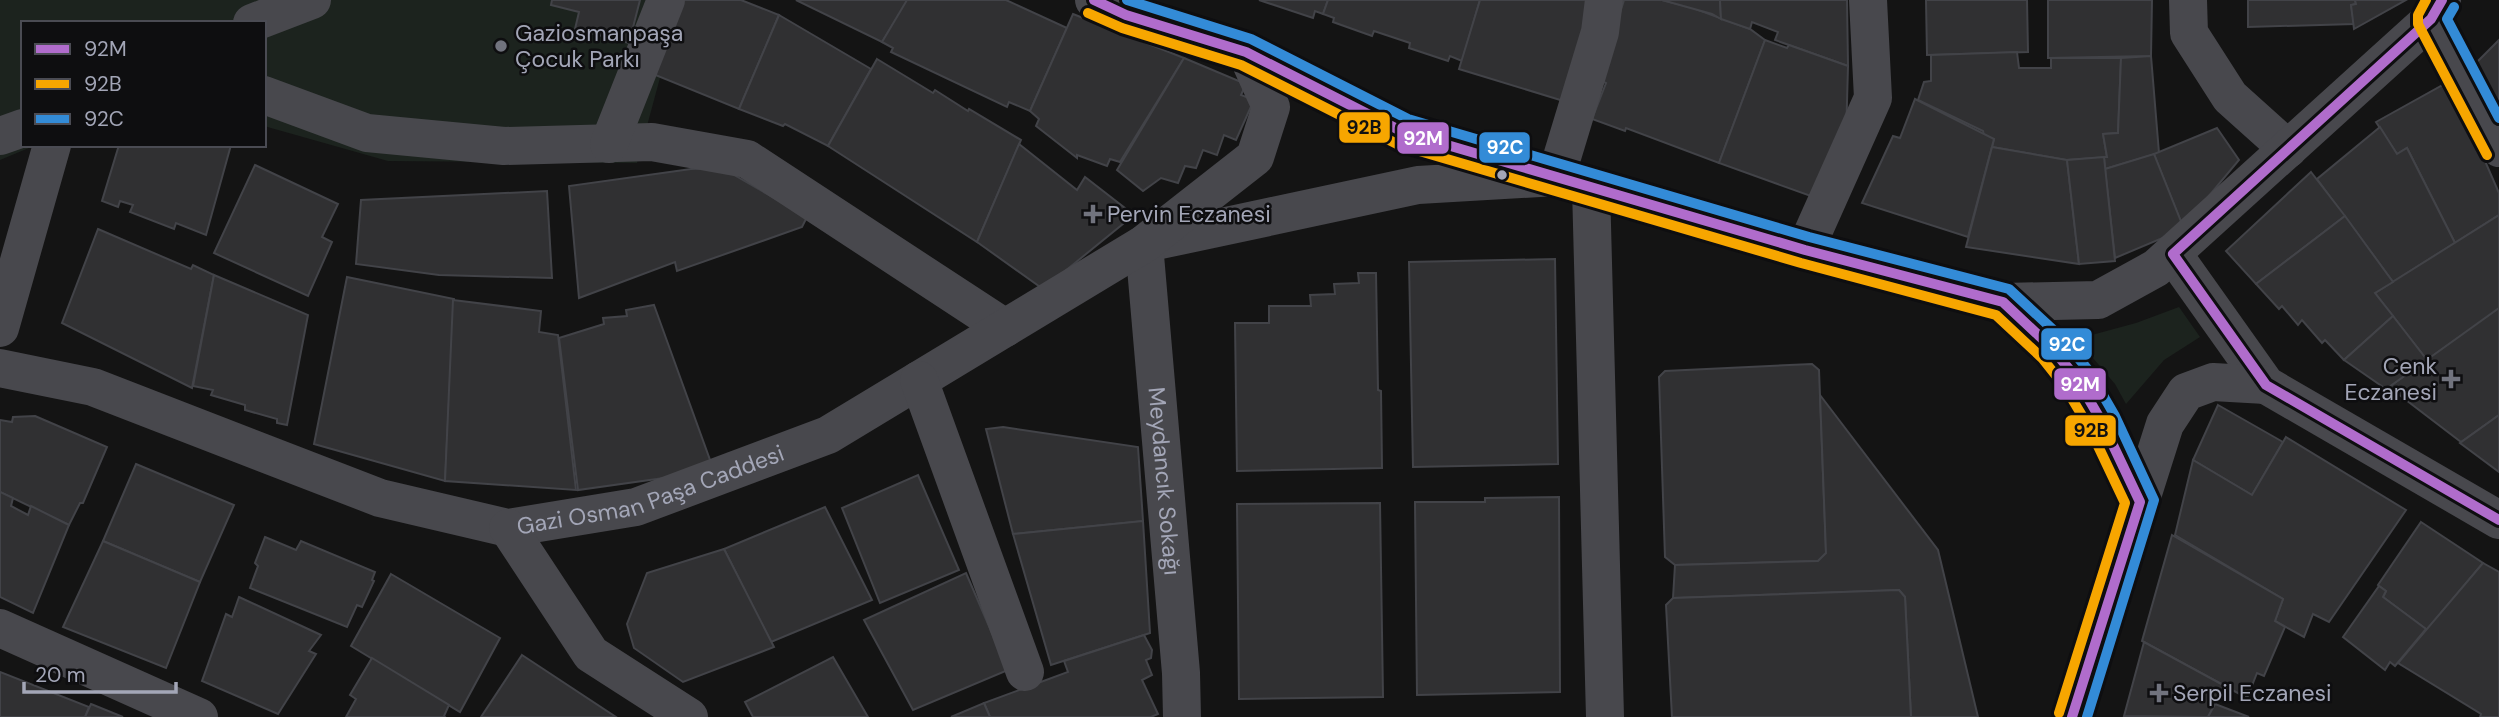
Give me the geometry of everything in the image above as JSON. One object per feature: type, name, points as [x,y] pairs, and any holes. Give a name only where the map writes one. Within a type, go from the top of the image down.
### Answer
[{"type":"street","points":[[257,21],[312,0]]},
{"type":"street","points":[[609,144],[666,0]]},
{"type":"street","points":[[1094,0],[1126,15],[1246,52],[1404,132],[1805,250],[2003,302],[2098,300],[2156,268],[2436,10],[2499,148]]},
{"type":"street","points":[[1604,0],[1573,182],[1605,717]]},
{"type":"street","points":[[1805,250],[1873,98],[1868,0]]},
{"type":"street","points":[[2188,0],[2189,33],[2230,97],[2288,149]]},
{"type":"street","points":[[1144,244],[1255,157],[1271,107],[1246,52]]},
{"type":"street","points":[[266,96],[367,133],[505,146],[652,142],[747,159],[1005,328]]},
{"type":"street","points":[[0,136],[21,129]]},
{"type":"street","points":[[0,328],[51,147]]},
{"type":"street","points":[[1144,244],[1418,185],[1573,182]]},
{"type":"street","name":"Gazi Osman Paşa Caddesi","points":[[0,368],[93,387],[380,498],[508,528],[636,507],[828,435],[1144,244]]},
{"type":"street","name":"Meydancık Sokağı","points":[[1144,244],[1181,673],[1182,717]]},
{"type":"street","points":[[2173,254],[2266,385],[2499,520]]},
{"type":"street","points":[[2003,302],[2052,348],[2077,379],[2102,422],[2140,502]]},
{"type":"street","points":[[919,380],[1025,672]]},
{"type":"street","points":[[2072,717],[2165,424],[2186,392],[2213,382],[2266,385]]},
{"type":"street","points":[[508,528],[591,654],[689,717]]},
{"type":"street","points":[[0,628],[199,717]]},
{"type":"shaded area","points":[[0,0],[681,0],[637,163],[388,161],[266,127],[266,21],[21,21],[21,147],[31,147],[0,160]]},
{"type":"shaded area","points":[[2179,307],[2200,337],[2164,360],[2126,404],[2115,384],[2077,339],[2136,323]]},
{"type":"building","points":[[552,0],[640,0],[629,43],[575,29],[579,12],[551,5]]},
{"type":"building","points":[[678,0],[741,0],[779,15],[739,109],[648,72]]},
{"type":"building","points":[[796,0],[908,0],[882,42]]},
{"type":"building","points":[[907,0],[1006,0],[1067,28],[1030,111],[1009,102],[1007,107],[891,52],[893,48],[882,42]]},
{"type":"building","points":[[1259,0],[1328,0],[1323,14],[1315,11],[1313,18]]},
{"type":"building","points":[[1328,0],[1480,0],[1462,61],[1450,56],[1448,61],[1409,48],[1410,43],[1374,31],[1372,36],[1333,22],[1334,18],[1323,14]]},
{"type":"building","points":[[1480,0],[1602,0],[1570,103],[1459,69]]},
{"type":"building","points":[[1624,0],[1662,0],[1693,8],[1750,29],[1765,40],[1719,163],[1626,128],[1625,131],[1592,119],[1606,83],[1599,80]]},
{"type":"building","points":[[1662,0],[1720,0],[1721,19],[1712,14]]},
{"type":"building","points":[[1720,0],[1847,0],[1848,66],[1775,40],[1778,32],[1752,22],[1750,29],[1721,19]]},
{"type":"building","points":[[1926,0],[2027,0],[2028,52],[1927,55]]},
{"type":"building","points":[[2048,0],[2152,0],[2151,56],[2048,58]]},
{"type":"building","points":[[2248,0],[2355,0],[2356,4],[2351,5],[2354,24],[2248,27]]},
{"type":"building","points":[[2355,0],[2406,0],[2354,29],[2351,5],[2356,4]]},
{"type":"building","points":[[1073,14],[1184,58],[1120,162],[1110,159],[1107,166],[1077,155],[1077,158],[1036,126],[1039,119],[1030,111]]},
{"type":"building","points":[[779,15],[871,69],[828,146],[785,124],[783,126],[739,109]]},
{"type":"building","points":[[1765,40],[1787,48],[1789,45],[1848,66],[1846,138],[1822,200],[1719,163]]},
{"type":"building","points":[[2499,40],[2499,123],[2469,70]]},
{"type":"building","points":[[2017,52],[2019,68],[2051,68],[2051,58],[2121,58],[2118,133],[2103,134],[2107,157],[2067,160],[1992,147],[1994,139],[1984,135],[1983,131],[1918,100],[1924,82],[1931,81],[1931,55]]},
{"type":"building","points":[[2151,56],[2159,153],[2105,169],[2104,157],[2107,157],[2103,134],[2118,133],[2121,58]]},
{"type":"building","points":[[1184,58],[1246,84],[1241,95],[1254,100],[1236,140],[1224,135],[1217,155],[1203,150],[1196,168],[1185,166],[1178,183],[1161,178],[1143,191],[1117,170]]},
{"type":"building","points":[[877,59],[933,93],[935,90],[1021,140],[977,242],[828,146]]},
{"type":"building","points":[[2450,81],[2499,193],[2499,215],[2455,243],[2407,148],[2397,154],[2376,122]]},
{"type":"building","points":[[1915,99],[1994,139],[1968,237],[1862,203],[1893,136],[1900,138]]},
{"type":"building","points":[[2380,127],[2397,154],[2407,148],[2455,243],[2393,282],[2317,179]]},
{"type":"building","points":[[2217,128],[2239,160],[2183,227],[2154,154]]},
{"type":"building","points":[[1019,144],[1077,190],[1085,177],[1134,215],[1043,289],[977,242]]},
{"type":"building","points":[[118,147],[230,147],[206,235],[176,223],[174,229],[130,212],[133,205],[120,201],[118,207],[102,201]]},
{"type":"building","points":[[1992,147],[2067,160],[2079,264],[1966,247]]},
{"type":"building","points":[[2154,154],[2184,229],[2115,258],[2105,169]]},
{"type":"building","points":[[2104,157],[2115,261],[2079,264],[2067,160]]},
{"type":"building","points":[[255,165],[338,204],[322,237],[332,242],[308,296],[214,253]]},
{"type":"building","points":[[722,168],[807,217],[802,227],[677,271],[675,262],[579,298],[569,186],[691,169]]},
{"type":"building","points":[[2311,172],[2345,216],[2256,284],[2226,251]]},
{"type":"building","points":[[547,191],[552,278],[439,275],[356,264],[361,200]]},
{"type":"building","points":[[2499,215],[2499,309],[2427,360],[2375,293]]},
{"type":"building","points":[[2345,216],[2393,282],[2375,293],[2393,316],[2344,360],[2325,340],[2322,343],[2302,320],[2298,325],[2282,306],[2279,309],[2256,284]]},
{"type":"building","points":[[98,229],[191,269],[193,265],[214,275],[192,388],[62,323]]},
{"type":"building","points":[[1555,259],[1558,464],[1413,467],[1409,262]]},
{"type":"building","points":[[1358,273],[1376,273],[1382,468],[1237,471],[1235,323],[1269,323],[1269,306],[1311,306],[1310,295],[1335,294],[1334,284],[1359,283]]},
{"type":"building","points":[[214,275],[308,315],[287,425],[277,423],[277,419],[245,410],[245,405],[211,395],[213,390],[193,386]]},
{"type":"building","points":[[347,277],[454,299],[445,481],[314,444]]},
{"type":"building","points":[[453,300],[541,311],[539,332],[558,335],[576,490],[445,481]]},
{"type":"building","points":[[654,305],[714,471],[578,490],[559,338],[604,324],[603,318],[627,316],[626,310]]},
{"type":"building","points":[[2499,308],[2499,415],[2461,442],[2389,387]]},
{"type":"building","points":[[2393,316],[2427,360],[2386,389],[2344,360]]},
{"type":"building","points":[[1812,364],[1819,370],[1826,553],[1818,561],[1675,565],[1665,557],[1659,377],[1665,371]]},
{"type":"building","points":[[1820,395],[1938,550],[1978,717],[1911,717],[1905,597],[1899,590],[1673,598],[1675,565],[1818,561],[1826,553]]},
{"type":"building","points":[[2218,405],[2283,442],[2252,495],[2193,460]]},
{"type":"building","points":[[2499,415],[2499,472],[2460,443]]},
{"type":"building","points":[[35,416],[107,447],[83,503],[80,503],[69,525],[0,492],[0,420],[12,422],[13,417]]},
{"type":"building","points":[[1003,427],[1138,447],[1143,521],[1013,534],[986,429]]},
{"type":"building","points":[[2286,437],[2406,510],[2329,622],[2313,614],[2304,637],[2275,621],[2283,599],[2175,535],[2193,460],[2252,495]]},
{"type":"building","points":[[136,464],[234,505],[200,582],[103,541]]},
{"type":"building","points":[[918,475],[959,570],[880,603],[842,508]]},
{"type":"building","points":[[0,492],[13,498],[11,506],[28,515],[31,506],[69,525],[33,613],[0,597]]},
{"type":"building","points":[[1559,497],[1560,692],[1417,695],[1415,502],[1485,502],[1485,498]]},
{"type":"building","points":[[1380,503],[1383,697],[1239,699],[1237,504]]},
{"type":"building","points":[[825,507],[872,600],[771,642],[724,549]]},
{"type":"building","points":[[1143,521],[1150,633],[1051,665],[1013,534]]},
{"type":"building","points":[[2421,522],[2483,563],[2427,630],[2383,597],[2386,591],[2378,585]]},
{"type":"building","points":[[2172,535],[2283,599],[2275,621],[2285,627],[2264,676],[2257,673],[2247,698],[2142,641]]},
{"type":"building","points":[[265,537],[296,550],[301,541],[375,572],[374,581],[362,607],[357,605],[347,627],[250,588],[258,566],[255,563]]},
{"type":"building","points":[[103,541],[200,582],[166,668],[63,627]]},
{"type":"building","points":[[724,549],[774,647],[683,682],[634,648],[627,624],[647,573]]},
{"type":"building","points":[[2483,563],[2499,572],[2499,717],[2480,717],[2481,714],[2398,663]]},
{"type":"building","points":[[966,573],[1008,670],[913,710],[864,620]]},
{"type":"building","points":[[391,574],[500,638],[460,712],[351,646]]},
{"type":"building","points":[[2379,586],[2386,591],[2383,597],[2426,629],[2395,666],[2390,662],[2385,670],[2343,637]]},
{"type":"building","points":[[1899,590],[1905,597],[1911,717],[1672,717],[1666,605],[1673,598]]},
{"type":"building","points":[[239,597],[321,635],[309,651],[316,654],[278,714],[202,681],[226,614],[232,617]]},
{"type":"building","points":[[1144,635],[1152,650],[1151,658],[1146,660],[1152,675],[1142,680],[1158,714],[1151,717],[990,717],[984,703],[1068,672],[1064,661]]},
{"type":"building","points":[[2144,642],[2225,686],[2208,717],[2124,716]]},
{"type":"building","points":[[522,655],[616,717],[481,717]]},
{"type":"building","points":[[833,657],[868,717],[753,717],[745,702]]},
{"type":"building","points":[[372,658],[449,705],[445,717],[346,717],[356,699],[350,695]]},
{"type":"building","points":[[0,672],[89,707],[85,717],[0,717]]},
{"type":"building","points":[[984,703],[990,717],[951,717]]},
{"type":"building","points":[[91,704],[123,717],[85,717]]},
{"type":"building","points":[[2215,704],[2249,717],[2208,717]]},
{"type":"transit line","name":"92M","points":[[1094,0],[1126,15],[1246,52],[1403,132],[1805,250],[2003,302],[2052,348],[2077,379],[2102,422],[2140,502],[2072,717]]},
{"type":"transit line","name":"92C","points":[[1127,0],[1251,39],[1408,119],[1809,237],[2009,289],[2062,338],[2089,371],[2115,416],[2154,500],[2087,717]]},
{"type":"transit line","name":"92B","points":[[2426,0],[2418,15],[2418,24],[2487,155]]},
{"type":"transit line","name":"92M","points":[[2442,0],[2431,19],[2173,254],[2266,385],[2499,520]]},
{"type":"transit line","name":"92C","points":[[2454,7],[2447,19],[2499,118]]},
{"type":"transit line","name":"92B","points":[[1088,13],[1122,28],[1241,65],[1399,145],[1801,263],[1996,315],[2042,358],[2065,387],[2090,429],[2125,503],[2059,713]]},
{"type":"place","name":"Gaziosmanpaşa Çocuk Parkı","points":[[501,46]]},
{"type":"place","name":"Pervin Eczanesi","points":[[1093,214]]},
{"type":"place","name":"Cenk Eczanesi","points":[[2451,379]]},
{"type":"place","name":"Serpil Eczanesi","points":[[2159,693]]}]
